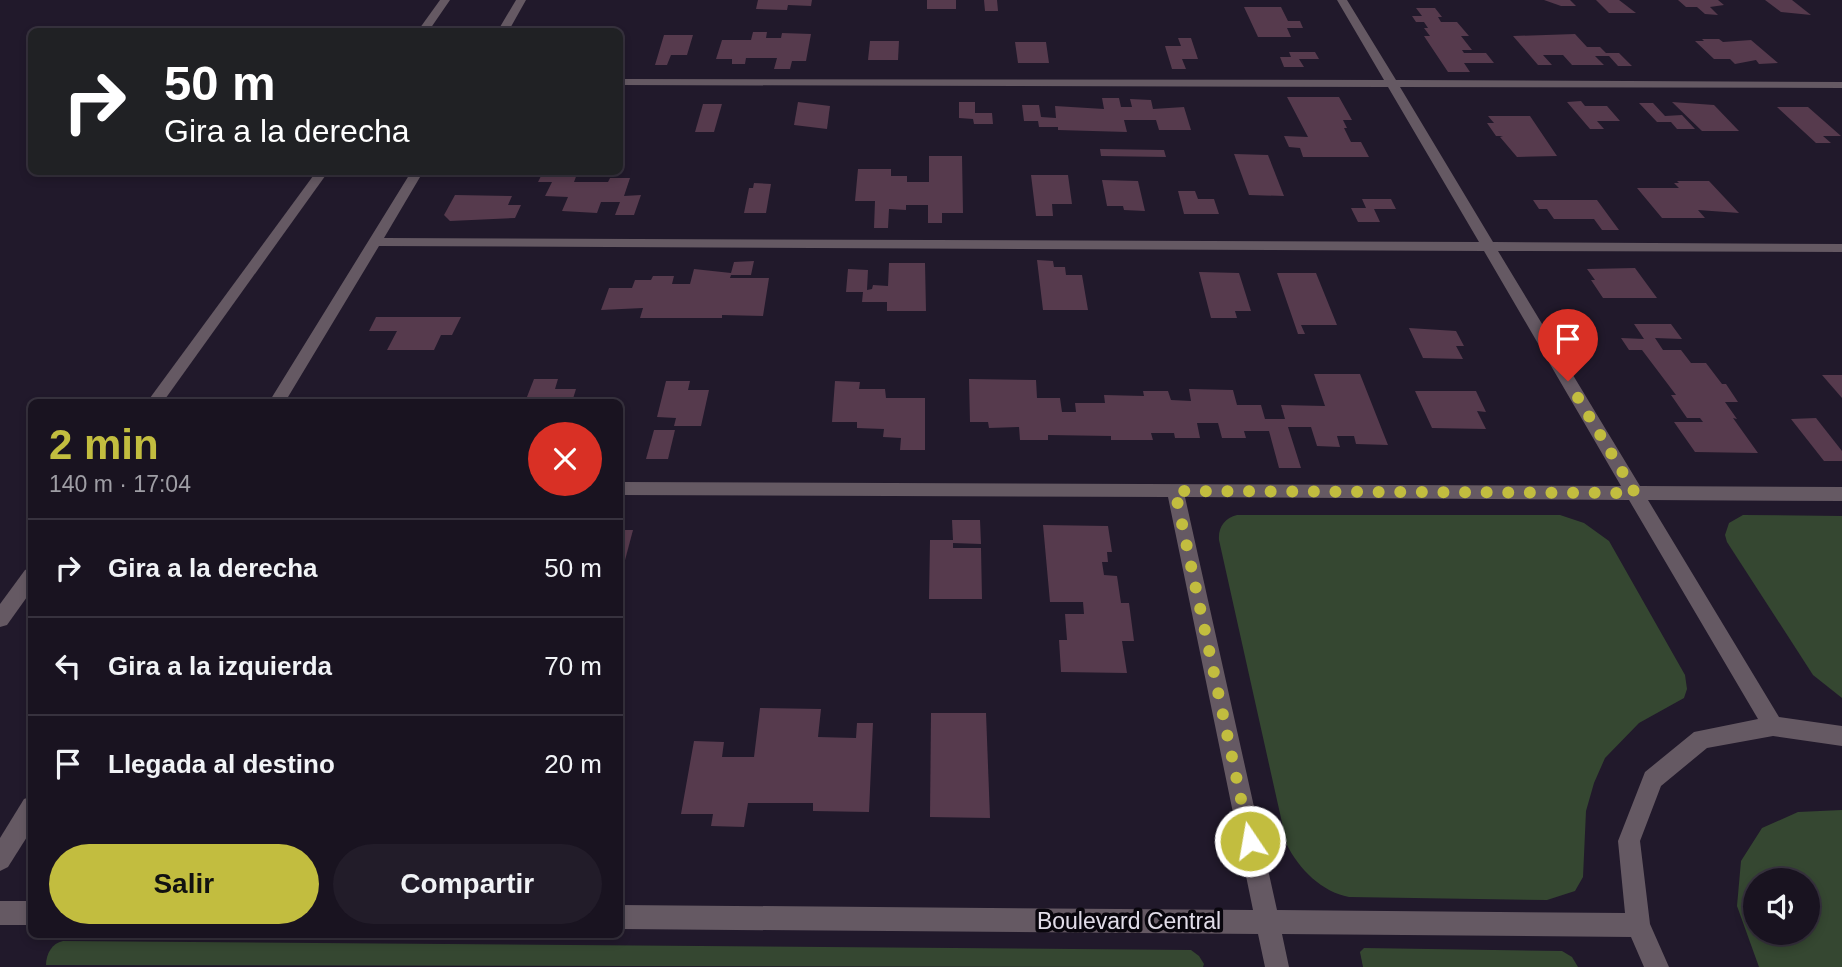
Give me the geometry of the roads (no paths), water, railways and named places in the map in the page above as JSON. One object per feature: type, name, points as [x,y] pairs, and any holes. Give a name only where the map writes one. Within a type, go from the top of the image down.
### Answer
[{"type":"street","points":[[425,28],[445,0]]},
{"type":"street","points":[[504,28],[521,0]]},
{"type":"street","points":[[1342,0],[1773,726]]},
{"type":"street","points":[[623,82],[1842,85]]},
{"type":"street","points":[[157,399],[319,175]]},
{"type":"street","points":[[279,399],[415,175]]},
{"type":"street","points":[[374,242],[1842,248]]},
{"type":"street","points":[[623,488],[1842,494]]},
{"type":"street","points":[[1175,491],[1277,967]]},
{"type":"street","points":[[0,619],[28,580]]},
{"type":"street","points":[[1657,967],[1638,925],[1629,841],[1653,779],[1702,739],[1773,726],[1842,736]]},
{"type":"street","points":[[0,859],[28,814]]},
{"type":"street","points":[[0,913],[28,913]]},
{"type":"street","name":"Boulevard Central","points":[[623,917],[1638,925]]}]
